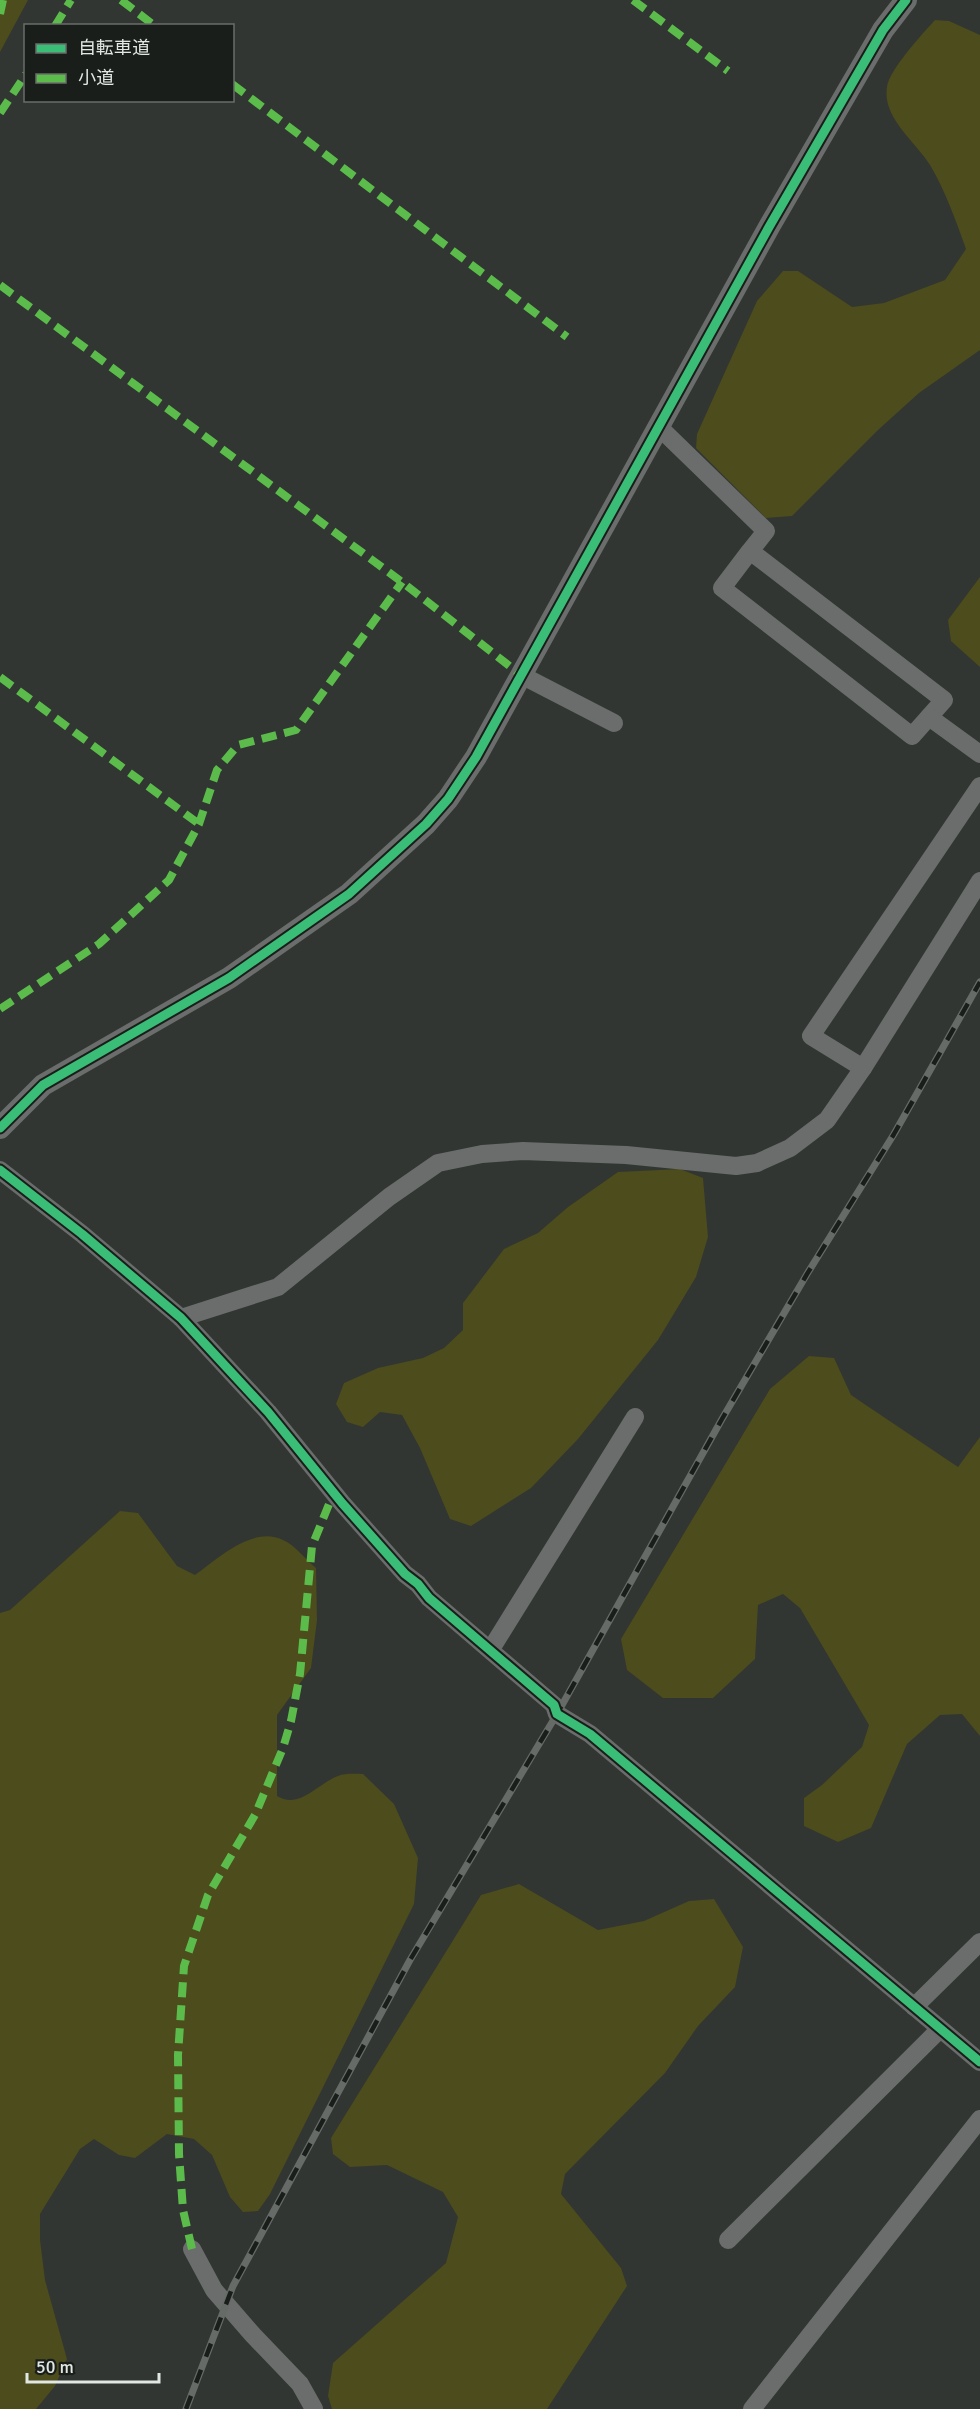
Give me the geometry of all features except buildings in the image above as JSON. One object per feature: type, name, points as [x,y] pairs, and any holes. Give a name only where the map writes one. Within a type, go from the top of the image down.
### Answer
[{"type":"street","points":[[0,1128],[43,1085],[229,978],[349,894],[426,824],[448,799],[476,757],[769,227],[883,30],[906,0]]},
{"type":"street","points":[[659,427],[766,531],[750,551],[722,588],[912,736],[944,700],[750,551]]},
{"type":"street","points":[[521,675],[614,723]]},
{"type":"street","points":[[929,717],[980,754]]},
{"type":"street","points":[[863,1068],[811,1036],[980,786]]},
{"type":"street","points":[[181,1318],[278,1287],[389,1197],[438,1163],[482,1154],[523,1151],[626,1155],[736,1166],[757,1162],[790,1148],[827,1120],[863,1068],[980,881]]},
{"type":"street","points":[[0,1170],[82,1234],[181,1318],[268,1412],[405,1574],[418,1584],[429,1598],[491,1648],[554,1705],[557,1714],[590,1734],[980,2062]]},
{"type":"street","points":[[491,1648],[635,1417]]},
{"type":"street","points":[[914,2007],[980,1942]]},
{"type":"street","points":[[728,2240],[940,2029]]},
{"type":"street","points":[[752,2409],[980,2120]]},
{"type":"street","points":[[192,2248],[214,2290],[300,2384],[314,2409]]},
{"type":"shaded area","points":[[0,0],[28,0],[0,52]]},
{"type":"shaded area","points":[[935,20],[949,21],[980,35],[980,350],[919,393],[878,430],[792,516],[766,518],[696,448],[697,434],[757,301],[783,271],[798,271],[852,307],[884,303],[945,280],[966,249],[950,206],[930,165],[894,119],[887,98],[887,87],[894,71]]},
{"type":"shaded area","points":[[980,577],[980,667],[951,641],[948,620]]},
{"type":"shaded area","points":[[680,1169],[703,1178],[708,1237],[696,1277],[658,1340],[578,1439],[531,1488],[471,1526],[450,1519],[420,1448],[402,1415],[380,1412],[363,1427],[347,1422],[336,1404],[344,1383],[378,1368],[423,1358],[444,1348],[463,1330],[463,1303],[504,1249],[538,1233],[568,1207],[618,1172]]},
{"type":"shaded area","points":[[809,1356],[834,1358],[851,1395],[958,1467],[980,1437],[980,1736],[962,1714],[940,1715],[907,1744],[871,1828],[838,1842],[804,1826],[804,1798],[822,1785],[862,1747],[869,1725],[800,1608],[783,1594],[758,1605],[755,1659],[713,1698],[663,1698],[627,1670],[621,1639],[770,1389]]},
{"type":"shaded area","points":[[120,1511],[138,1513],[177,1566],[195,1575],[236,1546],[260,1537],[272,1537],[287,1542],[316,1568],[317,1620],[311,1668],[277,1715],[277,1796],[293,1800],[301,1798],[338,1776],[363,1774],[394,1804],[418,1858],[414,1904],[270,2194],[258,2211],[243,2212],[230,2197],[212,2155],[194,2139],[167,2134],[135,2158],[119,2155],[94,2139],[80,2149],[40,2214],[40,2240],[45,2280],[67,2359],[55,2386],[36,2409],[0,2409],[0,1613],[10,1610]]},
{"type":"shaded area","points":[[519,1884],[598,1930],[644,1921],[689,1901],[714,1899],[743,1947],[735,1987],[698,2026],[665,2073],[565,2174],[561,2194],[621,2268],[627,2286],[547,2409],[332,2409],[328,2396],[333,2363],[446,2263],[458,2217],[443,2192],[387,2165],[350,2167],[333,2154],[331,2138],[481,1895]]},
{"type":"railway","points":[[186,2409],[233,2286],[410,1960],[557,1714],[722,1419],[807,1274],[894,1134],[980,982]]},
{"type":"marked path","points":[[0,14],[3,0]]},
{"type":"marked path","points":[[56,24],[71,0]]},
{"type":"marked path","points":[[121,0],[152,24]]},
{"type":"marked path","points":[[633,0],[728,71]]},
{"type":"marked path","points":[[0,113],[24,77]]},
{"type":"marked path","points":[[234,86],[567,337]]},
{"type":"marked path","points":[[0,285],[402,582],[521,675]]},
{"type":"marked path","points":[[0,1009],[99,944],[169,880],[199,824],[217,770],[238,745],[296,730],[402,582]]},
{"type":"marked path","points":[[0,677],[199,824]]},
{"type":"marked path","points":[[192,2249],[183,2210],[179,2154],[178,2055],[184,1966],[208,1895],[255,1815],[283,1748],[300,1674],[312,1546],[334,1492]]},
{"type":"cycle path","points":[[0,1128],[43,1085],[229,978],[349,894],[426,824],[448,799],[476,757],[769,227],[883,30],[906,0]]},
{"type":"cycle path","points":[[0,1170],[82,1234],[181,1318],[268,1412],[342,1503],[429,1598],[554,1705],[557,1714],[590,1734],[980,2062]]}]
